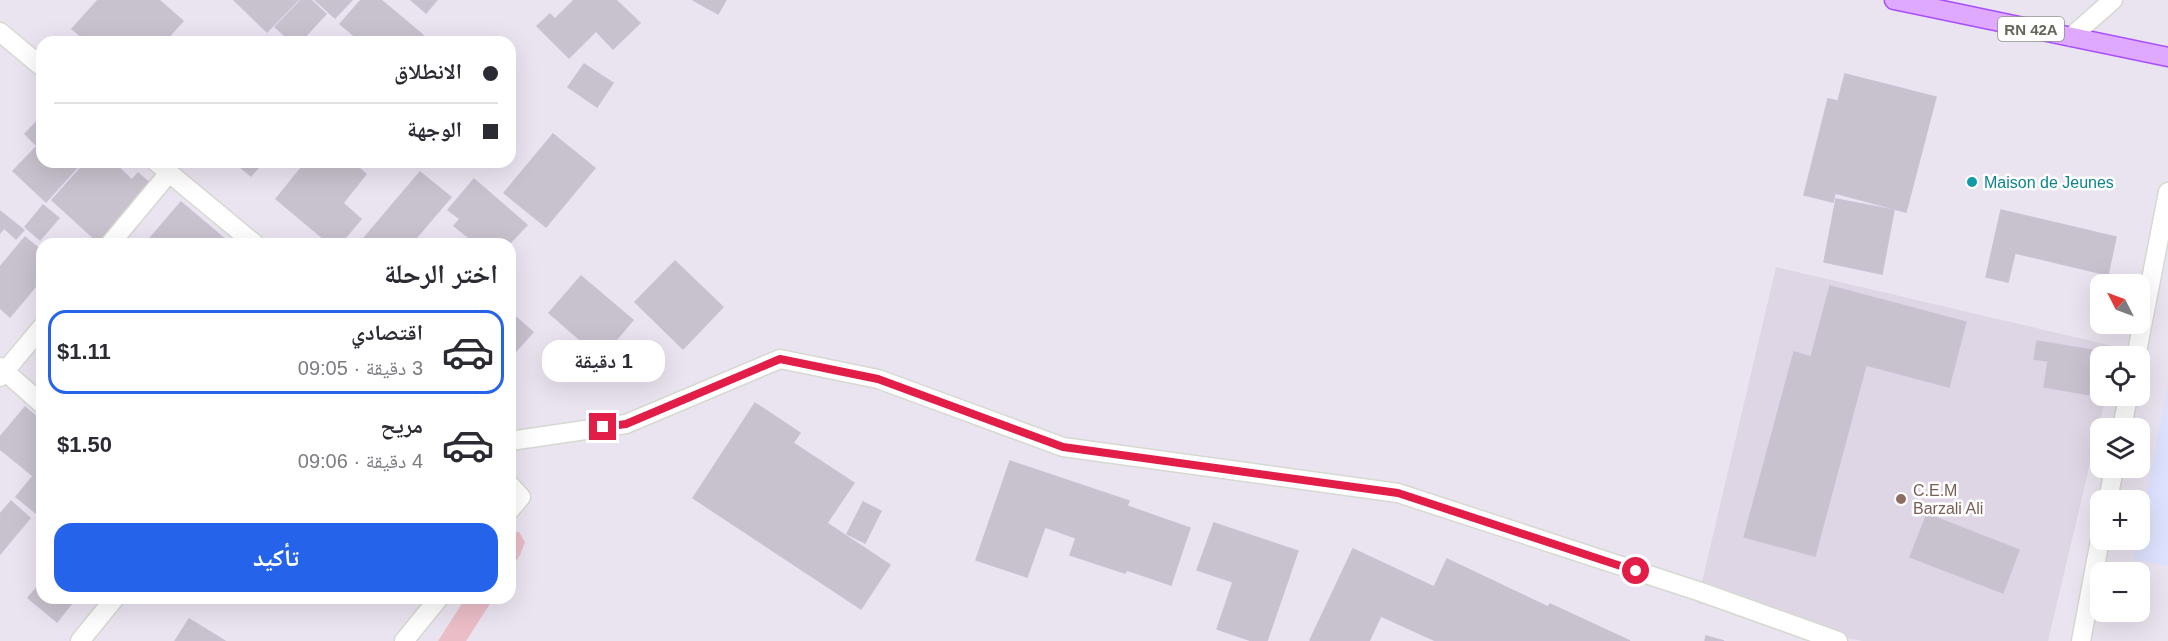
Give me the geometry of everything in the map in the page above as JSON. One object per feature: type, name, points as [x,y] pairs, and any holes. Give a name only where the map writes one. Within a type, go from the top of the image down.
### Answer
[{"type":"main road","name":"RN 42A","points":[[1894,0],[2168,57]]},
{"type":"street","points":[[2071,37],[2113,0]]},
{"type":"street","points":[[0,32],[36,62]]},
{"type":"street","points":[[114,238],[163,168],[248,238]]},
{"type":"street","points":[[2138,346],[2168,192]]},
{"type":"street","points":[[36,334],[2,372],[36,399]]},
{"type":"street","points":[[516,440],[626,424],[780,359],[878,379],[1063,447],[1398,493],[1701,592],[1838,641]]},
{"type":"street","points":[[516,492],[521,497],[516,503]]},
{"type":"street","points":[[2081,641],[2098,550]]},
{"type":"street","points":[[80,641],[110,604]]},
{"type":"street","points":[[404,641],[433,604]]},
{"type":"shaded area","name":"C.E.M Barzali Ali","points":[[1776,267],[2113,346],[2090,346],[2090,406],[2104,406],[2101,418],[2090,418],[2090,464],[2048,641],[1862,641],[1697,603]]},
{"type":"shaded area","points":[[2168,385],[2168,566],[2133,559],[2135,550],[2150,550],[2150,490],[2147,490]]},
{"type":"shaded area","points":[[516,532],[519,532],[525,542],[516,561]]},
{"type":"shaded area","points":[[462,604],[490,604],[466,641],[438,641]]},
{"type":"building","points":[[98,0],[159,0],[183,21],[169,36],[81,36],[72,29]]},
{"type":"building","points":[[234,0],[298,0],[267,32]]},
{"type":"building","points":[[301,0],[311,0],[326,14],[306,36],[285,36],[275,27]]},
{"type":"building","points":[[315,0],[352,0],[335,18]]},
{"type":"building","points":[[361,0],[381,0],[423,35],[354,36],[340,24]]},
{"type":"building","points":[[411,0],[437,0],[426,13]]},
{"type":"building","points":[[574,0],[616,0],[640,23],[613,49],[596,31],[569,58],[537,26],[550,14],[555,19]]},
{"type":"building","points":[[693,0],[726,0],[718,14]]},
{"type":"building","points":[[584,64],[613,83],[597,107],[568,87]]},
{"type":"building","points":[[1845,74],[1936,97],[1906,212],[1835,193],[1833,202],[1804,195],[1828,99],[1838,101]]},
{"type":"building","points":[[36,122],[36,145],[25,134]]},
{"type":"building","points":[[553,134],[595,168],[546,227],[504,193]]},
{"type":"building","points":[[36,147],[36,168],[77,168],[46,202],[13,171]]},
{"type":"building","points":[[81,168],[119,168],[132,180],[138,173],[154,187],[106,238],[93,238],[52,200]]},
{"type":"building","points":[[241,168],[258,168],[251,176]]},
{"type":"building","points":[[301,168],[359,168],[366,174],[343,203],[361,219],[345,238],[323,238],[276,199]]},
{"type":"building","points":[[420,172],[451,197],[416,238],[364,238]]},
{"type":"building","points":[[474,179],[527,225],[515,238],[469,238],[454,226],[460,219],[448,210]]},
{"type":"building","points":[[1836,199],[1894,210],[1882,274],[1824,262]]},
{"type":"building","points":[[181,202],[224,238],[150,238]]},
{"type":"building","points":[[43,205],[59,218],[42,238],[38,238],[25,227]]},
{"type":"building","points":[[2001,210],[2116,237],[2108,274],[2015,253],[2008,282],[1986,277]]},
{"type":"building","points":[[0,211],[24,230],[16,239],[4,228],[0,233]]},
{"type":"building","points":[[25,237],[36,246],[36,286],[10,317],[0,308],[0,267]]},
{"type":"building","points":[[675,261],[723,307],[683,349],[635,302]]},
{"type":"building","points":[[581,276],[633,320],[601,358],[549,313]]},
{"type":"building","points":[[1830,286],[1966,322],[1949,387],[1866,365],[1815,556],[1744,537],[1794,352],[1811,357]]},
{"type":"building","points":[[516,317],[533,332],[516,351]]},
{"type":"building","points":[[2037,341],[2090,350],[2090,395],[2044,387],[2048,361],[2034,359]]},
{"type":"building","points":[[755,403],[800,433],[793,443],[854,483],[827,523],[890,565],[861,609],[693,498]]},
{"type":"building","points":[[25,407],[36,416],[36,513],[16,497],[33,476],[0,449],[0,437]]},
{"type":"building","points":[[1010,461],[1129,501],[1127,506],[1190,528],[1171,585],[1127,570],[1125,573],[1070,555],[1076,538],[1045,527],[1027,577],[976,560]]},
{"type":"building","points":[[11,501],[30,518],[0,554],[0,514]]},
{"type":"building","points":[[863,502],[881,511],[865,543],[847,534]]},
{"type":"building","points":[[1927,514],[2019,550],[2003,593],[1910,557]]},
{"type":"building","points":[[1214,523],[1298,551],[1267,641],[1252,641],[1217,629],[1233,582],[1197,570]]},
{"type":"building","points":[[1353,549],[1434,587],[1447,559],[1548,607],[1550,604],[1630,641],[1436,641],[1381,616],[1369,641],[1310,640]]},
{"type":"building","points":[[36,588],[36,604],[71,604],[57,622],[28,598]]},
{"type":"building","points":[[189,619],[225,641],[175,641]]},
{"type":"building","points":[[1706,636],[1724,641],[1705,641]]},
{"type":"place","name":"Maison de Jeunes","points":[[1972,182]]},
{"type":"place","name":"C.E.M Barzali Ali","points":[[1901,499]]},
{"type":"route","points":[[603,427],[626,424],[780,359],[878,379],[1063,447],[1398,493],[1636,571]]}]
